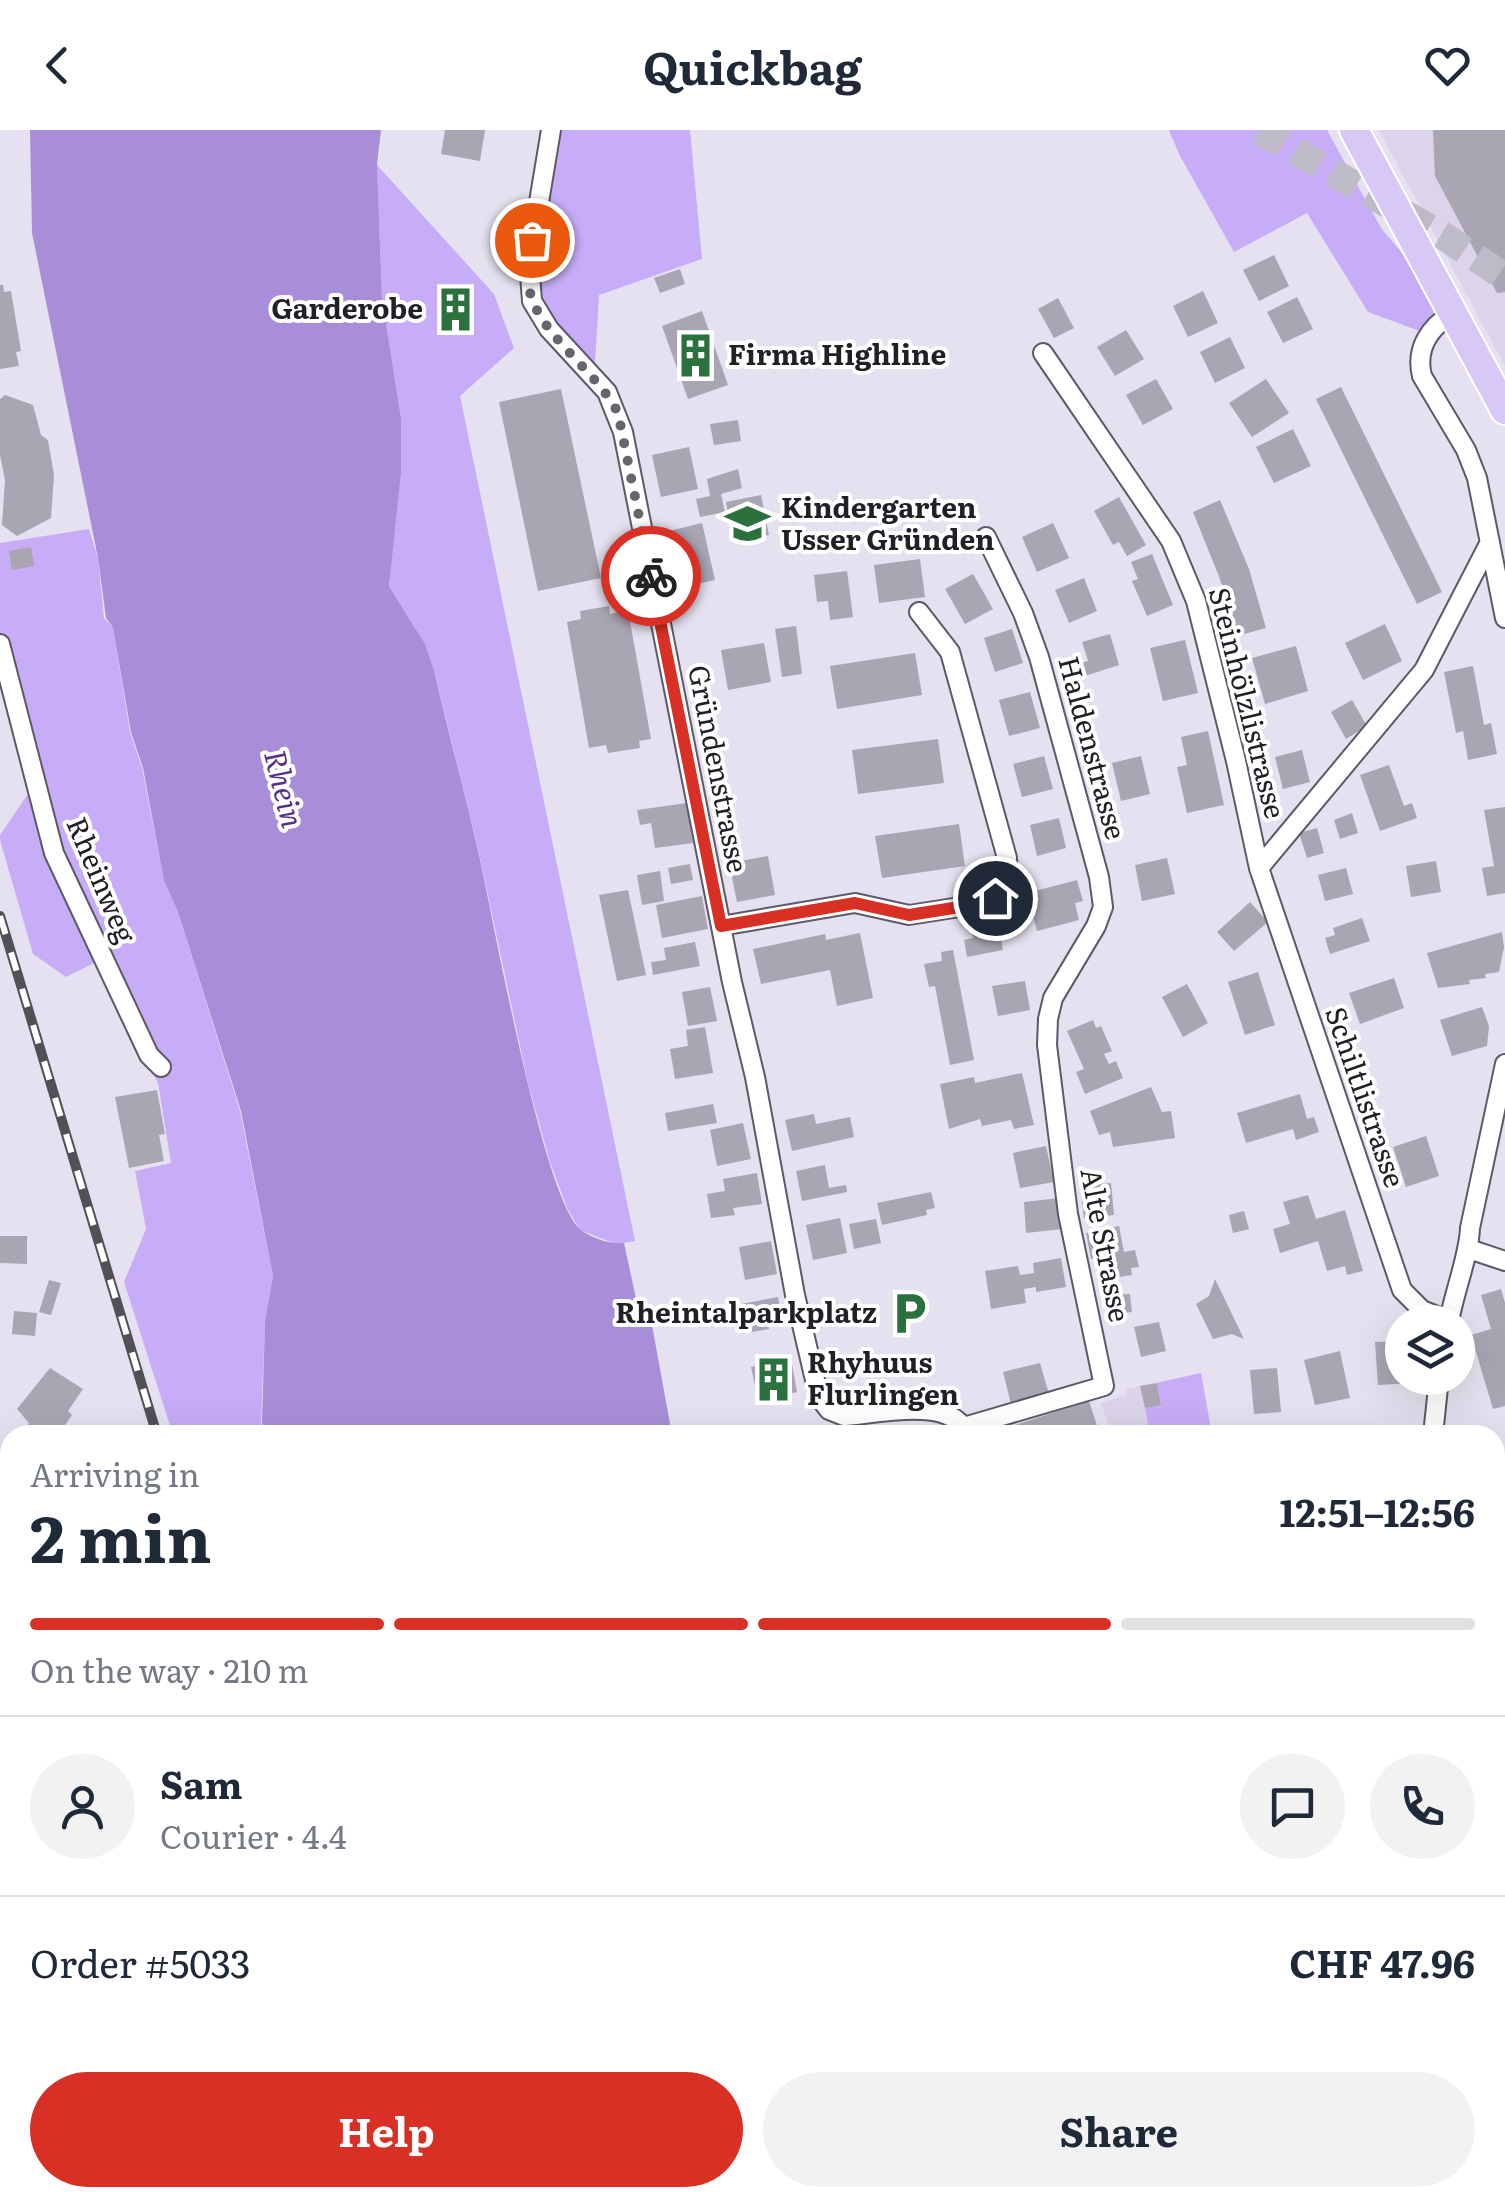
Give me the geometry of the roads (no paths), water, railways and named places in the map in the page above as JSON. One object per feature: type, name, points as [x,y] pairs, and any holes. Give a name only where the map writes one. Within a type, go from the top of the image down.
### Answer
[{"type":"main road","points":[[1354,130],[1505,410]]},
{"type":"street","name":"Gründenstrasse","points":[[551,130],[529,262],[532,301],[550,329],[607,392],[618,413],[819,1397],[836,1415],[934,1410],[952,1415],[960,1425]]},
{"type":"street","points":[[1453,313],[1437,322],[1428,334],[1419,364],[1477,478],[1505,618]]},
{"type":"street","name":"Steinhölzlistrasse","points":[[1042,353],[1163,529],[1184,572],[1196,601],[1259,868]]},
{"type":"street","name":"Haldenstrasse","points":[[986,537],[1023,613],[1039,658],[1099,877],[1103,907],[1096,926],[1066,973]]},
{"type":"street","points":[[1259,868],[1424,670],[1490,542]]},
{"type":"street","points":[[721,926],[855,903],[889,913],[930,913],[979,904],[995,898],[1002,888],[1008,878],[1007,858],[950,652],[919,612]]},
{"type":"street","name":"Rheinweg","points":[[0,644],[54,853],[149,1056],[162,1067]]},
{"type":"street","name":"Schiltlistrasse","points":[[1259,868],[1402,1290],[1417,1305]]},
{"type":"street","name":"Alte Strasse","points":[[984,1425],[1104,1386],[1068,1214],[1047,1045],[1053,998],[1066,973]]},
{"type":"street","points":[[1453,1305],[1461,1265],[1469,1249],[1475,1201],[1505,1064]]},
{"type":"street","points":[[1469,1249],[1505,1261]]},
{"type":"street","points":[[1434,1425],[1437,1395]]},
{"type":"water","name":"Rhein","points":[[30,130],[381,130],[377,164],[382,298],[401,418],[401,472],[389,586],[425,644],[434,670],[479,855],[521,1054],[551,1167],[566,1208],[581,1230],[602,1240],[624,1243],[642,1326],[652,1325],[670,1425],[262,1425],[265,1321],[273,1276],[241,1111],[178,912],[164,881],[113,628],[106,618],[98,558],[32,233]]},
{"type":"tunnel","points":[[1259,130],[1445,237],[1505,277]]},
{"type":"railway","points":[[0,916],[154,1425]]},
{"type":"place","name":"Garderobe","points":[[456,309]]},
{"type":"place","name":"Firma Highline","points":[[695,355]]},
{"type":"place","name":"Kindergarten Usser Gründen","points":[[748,524]]},
{"type":"place","name":"Rheintalparkplatz","points":[[910,1313]]},
{"type":"place","name":"Rhyhuus Flurlingen","points":[[774,1379]]}]
